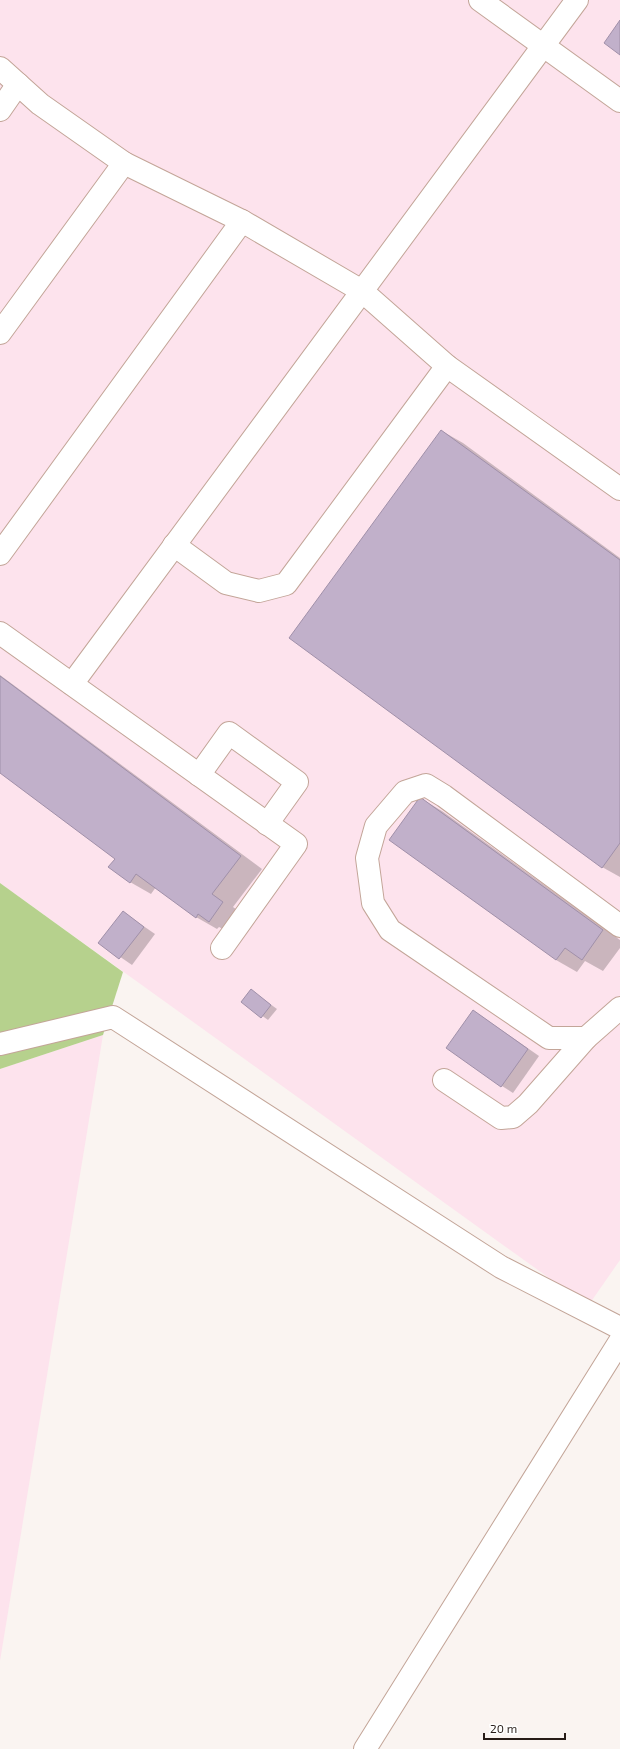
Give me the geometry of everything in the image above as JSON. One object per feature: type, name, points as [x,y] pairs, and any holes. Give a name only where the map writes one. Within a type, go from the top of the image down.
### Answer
[{"type":"lane","points":[[480,0],[620,101]]},
{"type":"lane","points":[[72,684],[577,0]]},
{"type":"lane","points":[[0,68],[40,104],[124,163],[242,221],[362,291],[447,366],[620,489]]},
{"type":"lane","points":[[0,110],[18,84]]},
{"type":"lane","points":[[0,333],[124,163]]},
{"type":"lane","points":[[0,554],[242,221]]},
{"type":"lane","points":[[174,545],[226,583],[259,591],[286,584],[447,366]]},
{"type":"lane","points":[[0,633],[296,844],[222,948]]},
{"type":"lane","points":[[199,775],[228,733],[241,742],[296,782],[267,824]]},
{"type":"lane","points":[[586,1038],[549,1038],[390,930],[373,903],[372,896],[367,858],[376,826],[405,792],[426,785],[620,926]]},
{"type":"lane","points":[[444,1080],[501,1118],[513,1117],[528,1104],[586,1038],[620,1008]]},
{"type":"lane","points":[[0,1044],[113,1017],[501,1267],[620,1328]]},
{"type":"lane","points":[[365,1749],[620,1341]]},
{"type":"shaded area","points":[[0,0],[620,0],[620,1260],[588,1306],[0,883]]},
{"type":"shaded area","points":[[103,1035],[0,1661],[0,1069]]},
{"type":"green space","points":[[0,883],[123,972],[103,1035],[0,1069]]},
{"type":"building","points":[[620,20],[620,55],[604,43]]},
{"type":"building","points":[[441,430],[620,560],[620,843],[602,868],[289,638]]},
{"type":"building","points":[[0,676],[241,856],[212,894],[223,902],[209,922],[198,914],[196,918],[136,874],[130,883],[108,867],[115,859],[0,773]]},
{"type":"building","points":[[420,797],[603,930],[582,960],[565,948],[556,960],[389,840]]},
{"type":"building","points":[[123,911],[144,927],[119,959],[98,943]]},
{"type":"building","points":[[251,989],[271,1005],[261,1018],[241,1002]]},
{"type":"building","points":[[473,1010],[528,1049],[501,1087],[446,1048]]}]
